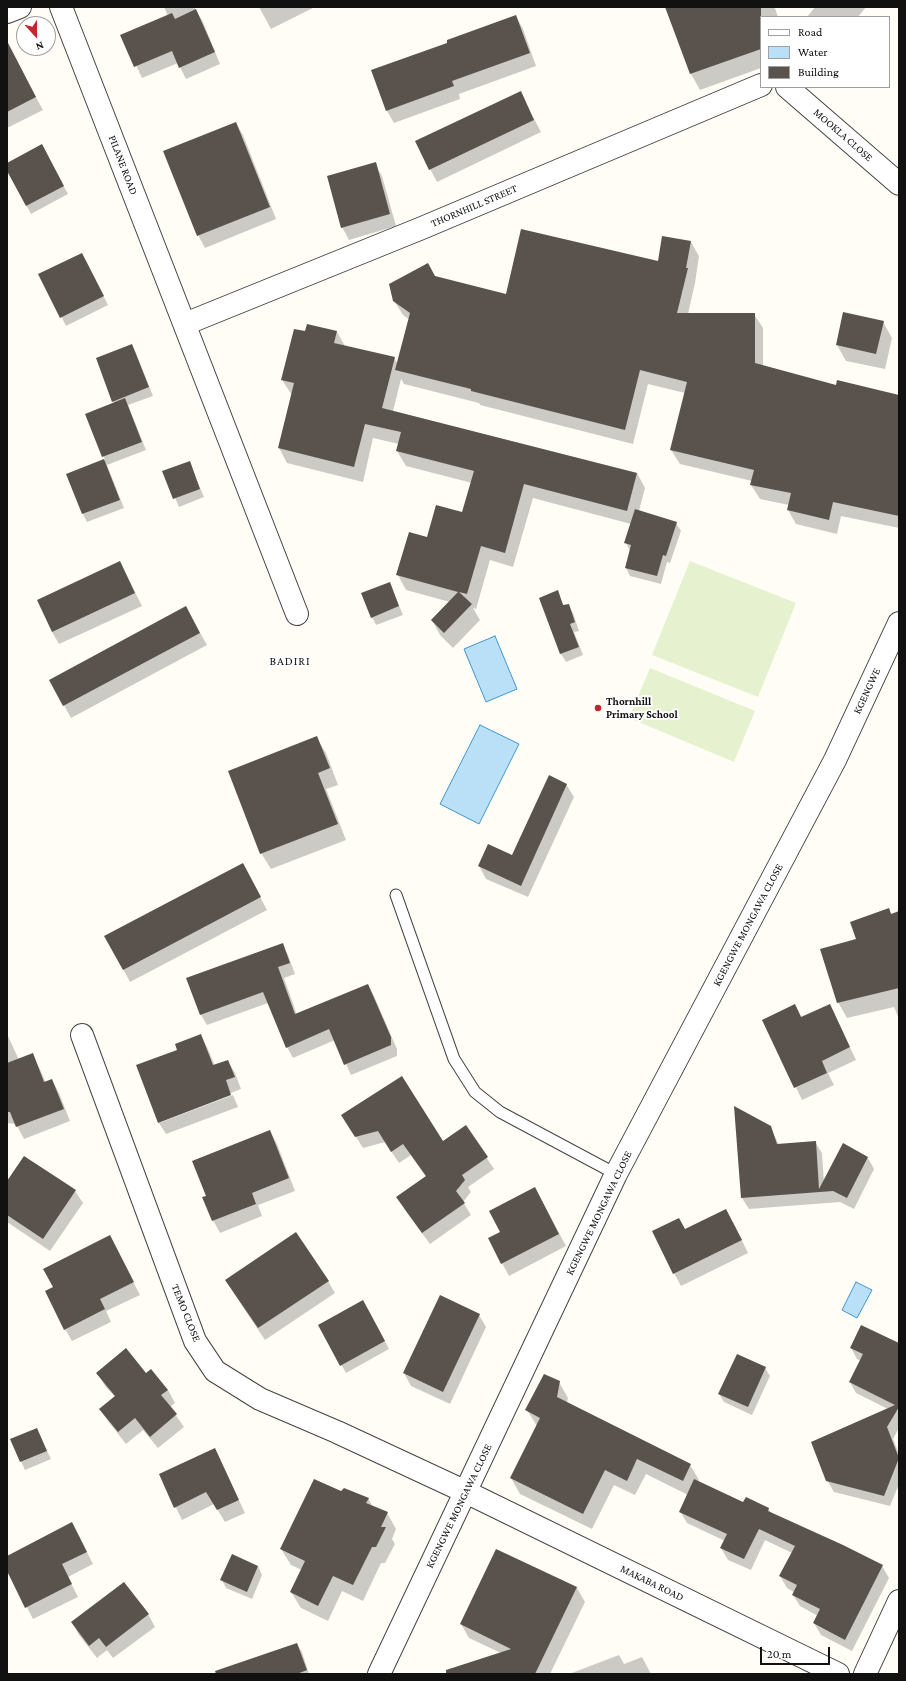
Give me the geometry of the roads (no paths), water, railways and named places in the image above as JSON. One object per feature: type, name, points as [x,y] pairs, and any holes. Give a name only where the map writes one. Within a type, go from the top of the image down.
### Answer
[{"type":"street","points":[[7,12],[20,7]]},
{"type":"street","name":"PILANE ROAD","points":[[61,7],[297,614]]},
{"type":"street","name":"THORNHILL STREET","points":[[185,324],[422,228],[760,85]]},
{"type":"street","name":"MOOKLA CLOSE","points":[[789,88],[899,184]]},
{"type":"street","name":"KGENGWE","points":[[835,760],[899,623]]},
{"type":"street","name":"KGENGWE MONGAWA CLOSE","points":[[379,1674],[616,1174],[835,760]]},
{"type":"street","name":"TEMO CLOSE","points":[[82,1035],[196,1341],[215,1372],[260,1399],[466,1492]]},
{"type":"street","name":"MAKABA ROAD","points":[[466,1492],[838,1674]]},
{"type":"street","points":[[865,1674],[899,1601]]},
{"type":"lane","points":[[396,895],[454,1059],[475,1092],[500,1112],[616,1174]]},
{"type":"water","points":[[495,636],[517,689],[486,702],[464,649]]},
{"type":"water","points":[[480,725],[519,744],[479,824],[440,804]]},
{"type":"water","points":[[856,1282],[872,1290],[857,1318],[842,1310]]},
{"type":"place","name":"Thornhill Primary School","points":[[598,708]]},
{"type":"district","name":"BADIRI","points":[[290,661]]}]
